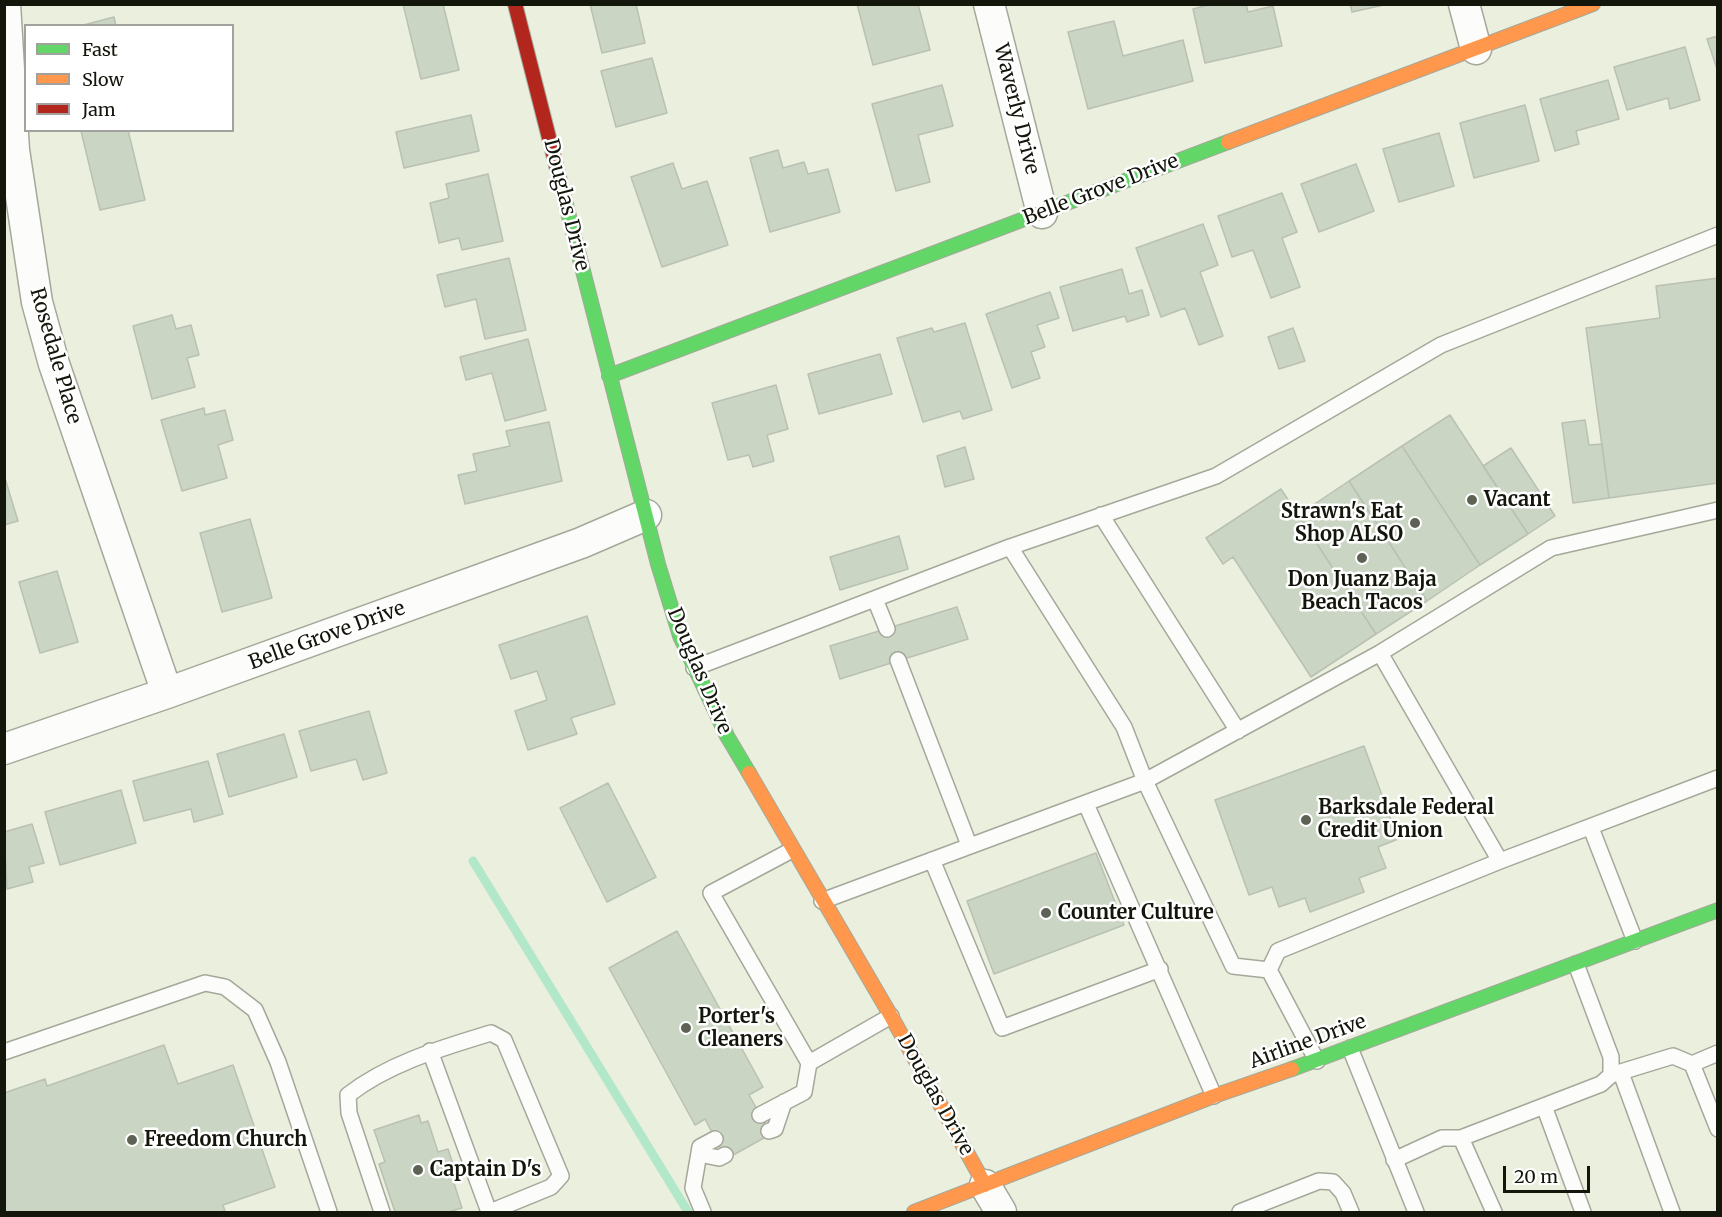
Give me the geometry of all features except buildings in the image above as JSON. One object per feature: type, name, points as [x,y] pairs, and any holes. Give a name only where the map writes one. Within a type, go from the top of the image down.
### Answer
[{"type":"street","name":"Rosedale Place","points":[[5,4],[14,150],[37,302],[57,375],[167,693]]},
{"type":"street","name":"Douglas Drive","points":[[515,4],[669,602],[694,668],[727,736],[891,1016],[1001,1212]]},
{"type":"street","name":"Waverly Drive","points":[[989,4],[1042,213]]},
{"type":"street","points":[[1464,4],[1476,49]]},
{"type":"street","name":"Belle Grove Drive","points":[[609,376],[1593,4]]},
{"type":"street","name":"Belle Grove Drive","points":[[4,749],[167,693],[581,543],[646,515]]},
{"type":"street","name":"Airline Drive","points":[[914,1212],[1214,1096],[1317,1061],[1718,910]]},
{"type":"lane","points":[[694,668],[1010,547],[1216,476],[1441,345],[1718,235]]},
{"type":"lane","points":[[822,901],[1145,781],[1380,653],[1551,548],[1718,510]]},
{"type":"lane","points":[[1101,515],[1238,731]]},
{"type":"lane","points":[[1010,547],[1124,727],[1145,781],[1233,966],[1269,970]]},
{"type":"lane","points":[[875,599],[887,629]]},
{"type":"lane","points":[[1380,653],[1500,861]]},
{"type":"lane","points":[[898,660],[969,845]]},
{"type":"lane","points":[[1269,970],[1278,951],[1500,861],[1718,778]]},
{"type":"lane","points":[[1086,804],[1214,1096]]},
{"type":"lane","points":[[1591,828],[1635,941]]},
{"type":"lane","points":[[760,1115],[804,1092],[809,1063],[711,893],[792,850]]},
{"type":"lane","points":[[932,860],[1002,1028],[1160,969]]},
{"type":"lane","points":[[1576,964],[1616,1074],[1672,1212]]},
{"type":"lane","points":[[1269,970],[1317,1061]]},
{"type":"lane","points":[[4,1052],[205,983],[225,987],[255,1010],[278,1062],[329,1212]]},
{"type":"lane","points":[[809,1063],[891,1016]]},
{"type":"lane","points":[[382,1212],[349,1113],[348,1095],[360,1086],[430,1051],[491,1033],[504,1040],[561,1176],[551,1187],[490,1212],[430,1051]]},
{"type":"lane","points":[[1350,1048],[1416,1212]]},
{"type":"lane","points":[[1692,1064],[1718,1053]]},
{"type":"lane","points":[[1395,1160],[1442,1138],[1461,1138],[1601,1084],[1616,1074],[1673,1056],[1692,1064],[1718,1129]]},
{"type":"lane","points":[[769,1131],[775,1129],[784,1102]]},
{"type":"lane","points":[[1544,1106],[1583,1212]]},
{"type":"lane","points":[[1461,1138],[1494,1212]]},
{"type":"lane","points":[[703,1212],[693,1188],[700,1147],[716,1139]]},
{"type":"lane","points":[[699,1154],[719,1158],[724,1155]]},
{"type":"lane","points":[[1240,1212],[1319,1181],[1333,1182],[1343,1193],[1352,1212]]},
{"type":"waterway","points":[[473,861],[688,1212]]},
{"type":"traffic: fast","points":[[609,376],[1228,142]]},
{"type":"traffic: fast","points":[[560,181],[658,564],[680,636],[727,736],[749,773]]},
{"type":"traffic: fast","points":[[1292,1069],[1718,910]]},
{"type":"traffic: slow","points":[[1228,142],[1593,4]]},
{"type":"traffic: slow","points":[[749,773],[891,1016],[985,1185]]},
{"type":"traffic: slow","points":[[914,1212],[1214,1096],[1292,1069]]},
{"type":"traffic: jam","points":[[515,4],[560,181]]},
{"type":"place","name":"Vacant","points":[[1472,500]]},
{"type":"place","name":"Strawn's Eat Shop ALSO","points":[[1415,523]]},
{"type":"place","name":"Don Juanz Baja Beach Tacos","points":[[1362,558]]},
{"type":"place","name":"Barksdale Federal Credit Union","points":[[1306,820]]},
{"type":"place","name":"Counter Culture","points":[[1046,913]]},
{"type":"place","name":"Porter's Cleaners","points":[[686,1028]]},
{"type":"place","name":"Freedom Church","points":[[132,1140]]},
{"type":"place","name":"Captain D's","points":[[418,1170]]}]
